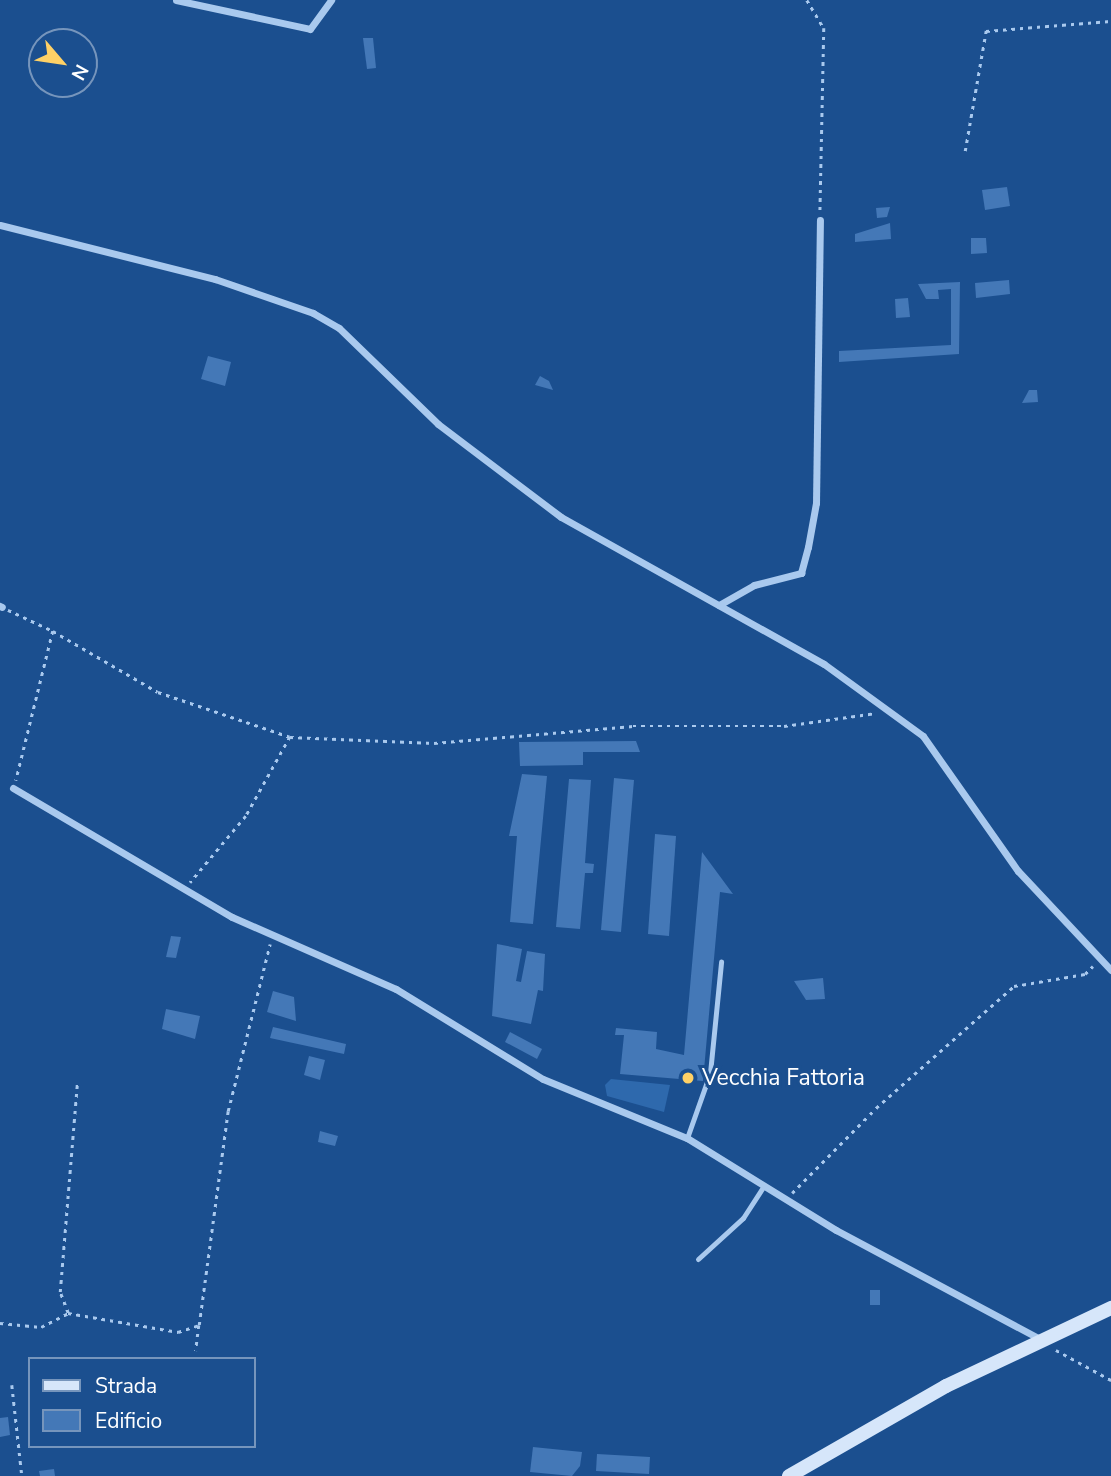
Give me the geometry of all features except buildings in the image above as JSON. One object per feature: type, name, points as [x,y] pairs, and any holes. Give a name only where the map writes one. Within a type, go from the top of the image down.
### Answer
[{"type":"main road","points":[[789,1476],[1042,1341],[1111,1308]]},
{"type":"street","points":[[176,0],[310,29],[331,0]]},
{"type":"street","points":[[719,605],[754,585],[801,573],[808,547],[816,503],[820,220]]},
{"type":"street","points":[[0,225],[133,256],[313,313],[358,344],[438,424],[517,485],[824,664],[923,736],[1018,871],[1111,970]]},
{"type":"street","points":[[13,788],[185,890],[271,936],[396,989],[543,1079],[687,1138],[763,1187],[1042,1341]]},
{"type":"lane","points":[[687,1138],[709,1073],[721,962]]},
{"type":"lane","points":[[698,1259],[743,1218],[763,1187]]},
{"type":"path","points":[[807,0],[824,28],[820,220]]},
{"type":"path","points":[[965,151],[986,32],[1111,21]]},
{"type":"path","points":[[1,607],[53,631],[158,692],[290,737],[434,743],[634,726],[784,726],[886,710]]},
{"type":"path","points":[[13,788],[53,631]]},
{"type":"path","points":[[185,890],[246,816],[290,737]]},
{"type":"path","points":[[197,1351],[228,1111],[271,936]]},
{"type":"path","points":[[786,1200],[876,1108],[1014,986],[1085,974],[1101,959]]},
{"type":"path","points":[[68,1313],[60,1292],[77,1084]]},
{"type":"path","points":[[0,1323],[41,1327],[68,1313],[178,1332],[199,1325]]},
{"type":"path","points":[[1042,1341],[1111,1380]]},
{"type":"path","points":[[12,1385],[22,1476]]},
{"type":"shaded area","points":[[611,1079],[670,1085],[664,1112],[607,1096],[605,1085]]},
{"type":"place","name":"Vecchia Fattoria","points":[[688,1078]]}]
